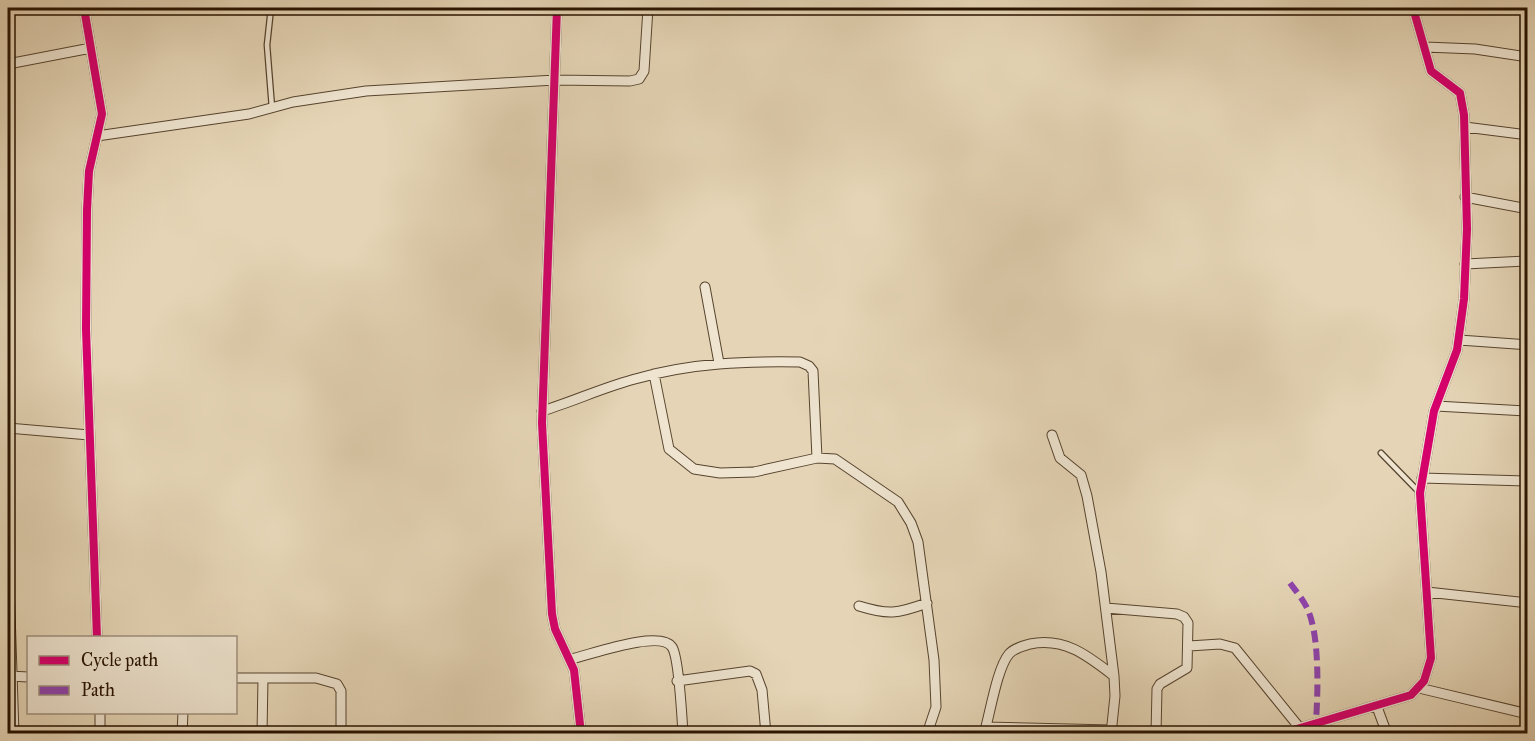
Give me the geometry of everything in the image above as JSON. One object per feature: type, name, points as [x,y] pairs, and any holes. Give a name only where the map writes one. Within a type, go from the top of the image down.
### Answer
[{"type":"street","points":[[84,8],[102,114],[87,186],[86,329],[97,636]]},
{"type":"street","points":[[557,8],[542,411],[552,614],[555,629],[571,660],[581,731],[569,734]]},
{"type":"street","points":[[97,136],[249,114],[366,91],[555,80],[615,83],[639,79],[644,71],[648,8]]},
{"type":"street","points":[[1280,734],[1400,700],[1419,688],[1428,672],[1431,658],[1420,493],[1436,406],[1452,367],[1459,340],[1465,264],[1465,127],[1460,93],[1431,70],[1413,8]]},
{"type":"street","points":[[1425,47],[1454,46],[1527,57]]},
{"type":"street","points":[[8,64],[91,48]]},
{"type":"street","points":[[1465,127],[1527,135]]},
{"type":"street","points":[[1465,197],[1527,209]]},
{"type":"street","points":[[1465,264],[1527,261]]},
{"type":"street","points":[[705,287],[719,363]]},
{"type":"street","points":[[1459,340],[1527,345]]},
{"type":"street","points":[[542,411],[654,374],[719,363],[800,362],[809,366],[815,379],[817,458]]},
{"type":"street","points":[[654,374],[669,449],[694,469],[720,473],[754,472],[817,458],[835,459],[889,493],[905,510],[918,542],[936,694],[933,719],[927,734]]},
{"type":"street","points":[[1436,406],[1527,411]]},
{"type":"street","points":[[8,428],[89,435]]},
{"type":"street","points":[[1052,435],[1060,458],[1075,468],[1084,485],[1106,608],[1114,676],[1112,732],[985,730],[1003,665],[1014,650],[1035,643],[1062,644],[1073,647],[1114,676]]},
{"type":"street","points":[[1422,478],[1527,481]]},
{"type":"street","points":[[8,551],[10,676],[14,734]]},
{"type":"street","points":[[1427,592],[1527,603]]},
{"type":"street","points":[[859,606],[884,614],[894,614],[927,603]]},
{"type":"street","points":[[1106,608],[1184,617],[1188,623],[1187,668],[1160,684],[1157,689],[1156,734]]},
{"type":"street","points":[[571,660],[659,639],[673,648],[683,734]]},
{"type":"street","points":[[1189,646],[1220,644],[1235,648],[1299,727]]},
{"type":"street","points":[[677,681],[750,671],[756,674],[762,690],[766,734]]},
{"type":"street","points":[[10,676],[27,677]]},
{"type":"street","points":[[237,678],[316,678],[337,684],[341,691],[341,734]]},
{"type":"street","points":[[262,734],[263,678]]},
{"type":"street","points":[[1419,688],[1527,714]]},
{"type":"street","points":[[1377,707],[1387,734]]},
{"type":"street","points":[[100,714],[100,734]]},
{"type":"street","points":[[182,734],[183,714]]},
{"type":"lane","points":[[271,8],[267,45],[272,108]]},
{"type":"lane","points":[[1381,453],[1420,493]]},
{"type":"marked path","points":[[1290,583],[1306,606],[1314,630],[1317,662],[1316,721]]},
{"type":"cycle path","points":[[84,8],[102,114],[89,171],[87,210],[86,329],[97,636]]},
{"type":"cycle path","points":[[557,8],[542,423],[552,614],[555,629],[574,670],[581,734]]},
{"type":"cycle path","points":[[1280,734],[1411,695],[1424,681],[1431,658],[1420,493],[1434,411],[1457,350],[1464,299],[1467,229],[1464,115],[1460,93],[1431,71],[1413,8]]}]
